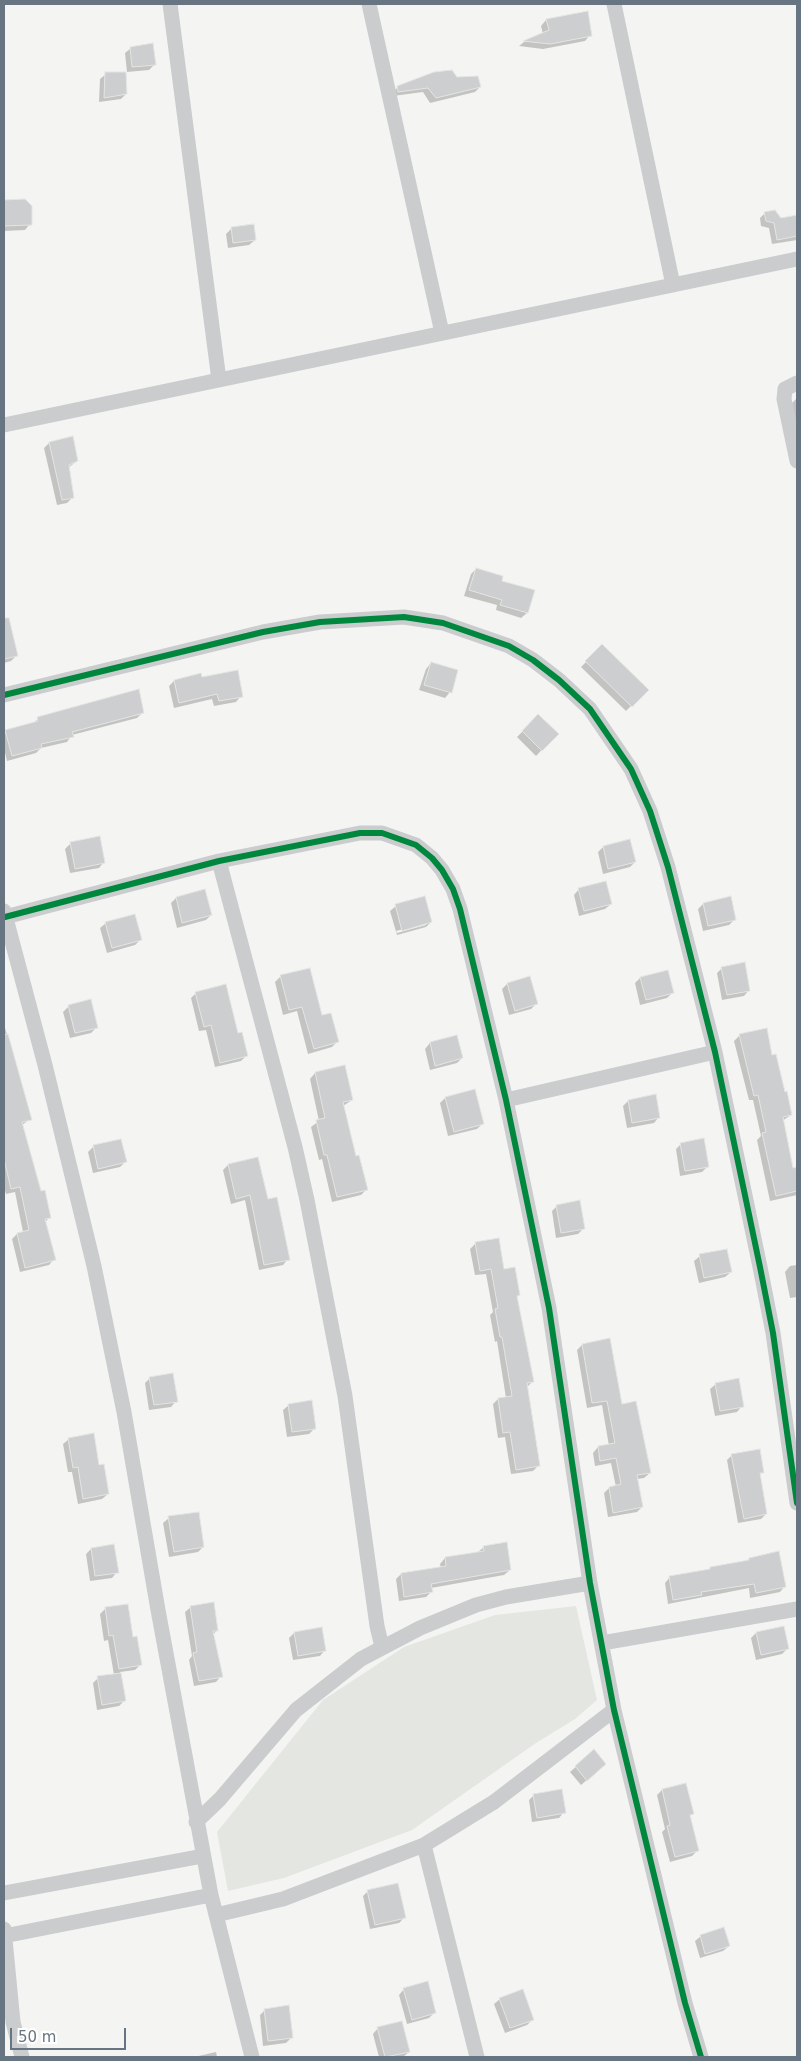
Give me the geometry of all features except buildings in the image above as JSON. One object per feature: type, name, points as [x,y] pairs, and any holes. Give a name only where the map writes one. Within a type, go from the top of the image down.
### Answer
[{"type":"street","points":[[170,4],[218,380]]},
{"type":"street","points":[[369,4],[442,333]]},
{"type":"street","points":[[614,4],[673,285]]},
{"type":"street","points":[[4,425],[797,259]]},
{"type":"street","points":[[791,386],[784,399],[797,461]]},
{"type":"street","points":[[4,695],[168,654],[320,622],[404,617],[443,623],[509,646],[533,660],[559,680],[590,709],[631,769],[650,811],[668,867],[715,1052],[773,1334],[797,1503]]},
{"type":"street","points":[[252,2057],[211,1895],[196,1822],[111,1346],[47,1075],[5,914],[219,861],[360,833],[382,833],[401,838],[416,845],[427,854],[442,870],[453,889],[460,909],[506,1100],[551,1317],[590,1583],[614,1710],[685,2003],[701,2057]]},
{"type":"street","points":[[219,861],[295,1147],[307,1200],[345,1396],[377,1626],[382,1647]]},
{"type":"street","points":[[506,1100],[715,1052]]},
{"type":"street","points":[[196,1822],[220,1798],[296,1710],[338,1675],[382,1647],[476,1605],[506,1597],[590,1583]]},
{"type":"street","points":[[602,1643],[797,1609]]},
{"type":"street","points":[[216,1915],[283,1899],[424,1845],[494,1802],[614,1710]]},
{"type":"street","points":[[424,1845],[477,2057]]},
{"type":"street","points":[[4,1893],[203,1856]]},
{"type":"street","points":[[22,2057],[13,2022],[4,1934],[211,1895]]},
{"type":"shaded area","points":[[576,1606],[597,1700],[575,1719],[536,1743],[412,1830],[284,1878],[228,1891],[217,1832],[323,1700],[404,1647],[495,1615]]},
{"type":"cycle path","points":[[4,695],[263,632],[320,622],[404,617],[443,623],[509,646],[533,660],[559,680],[590,709],[631,769],[650,811],[668,867],[715,1052],[760,1267],[773,1333],[797,1503]]},
{"type":"cycle path","points":[[5,917],[219,861],[360,833],[382,833],[416,845],[432,858],[442,870],[453,889],[460,909],[506,1100],[549,1308],[590,1583],[614,1710],[685,2003],[701,2057]]}]
